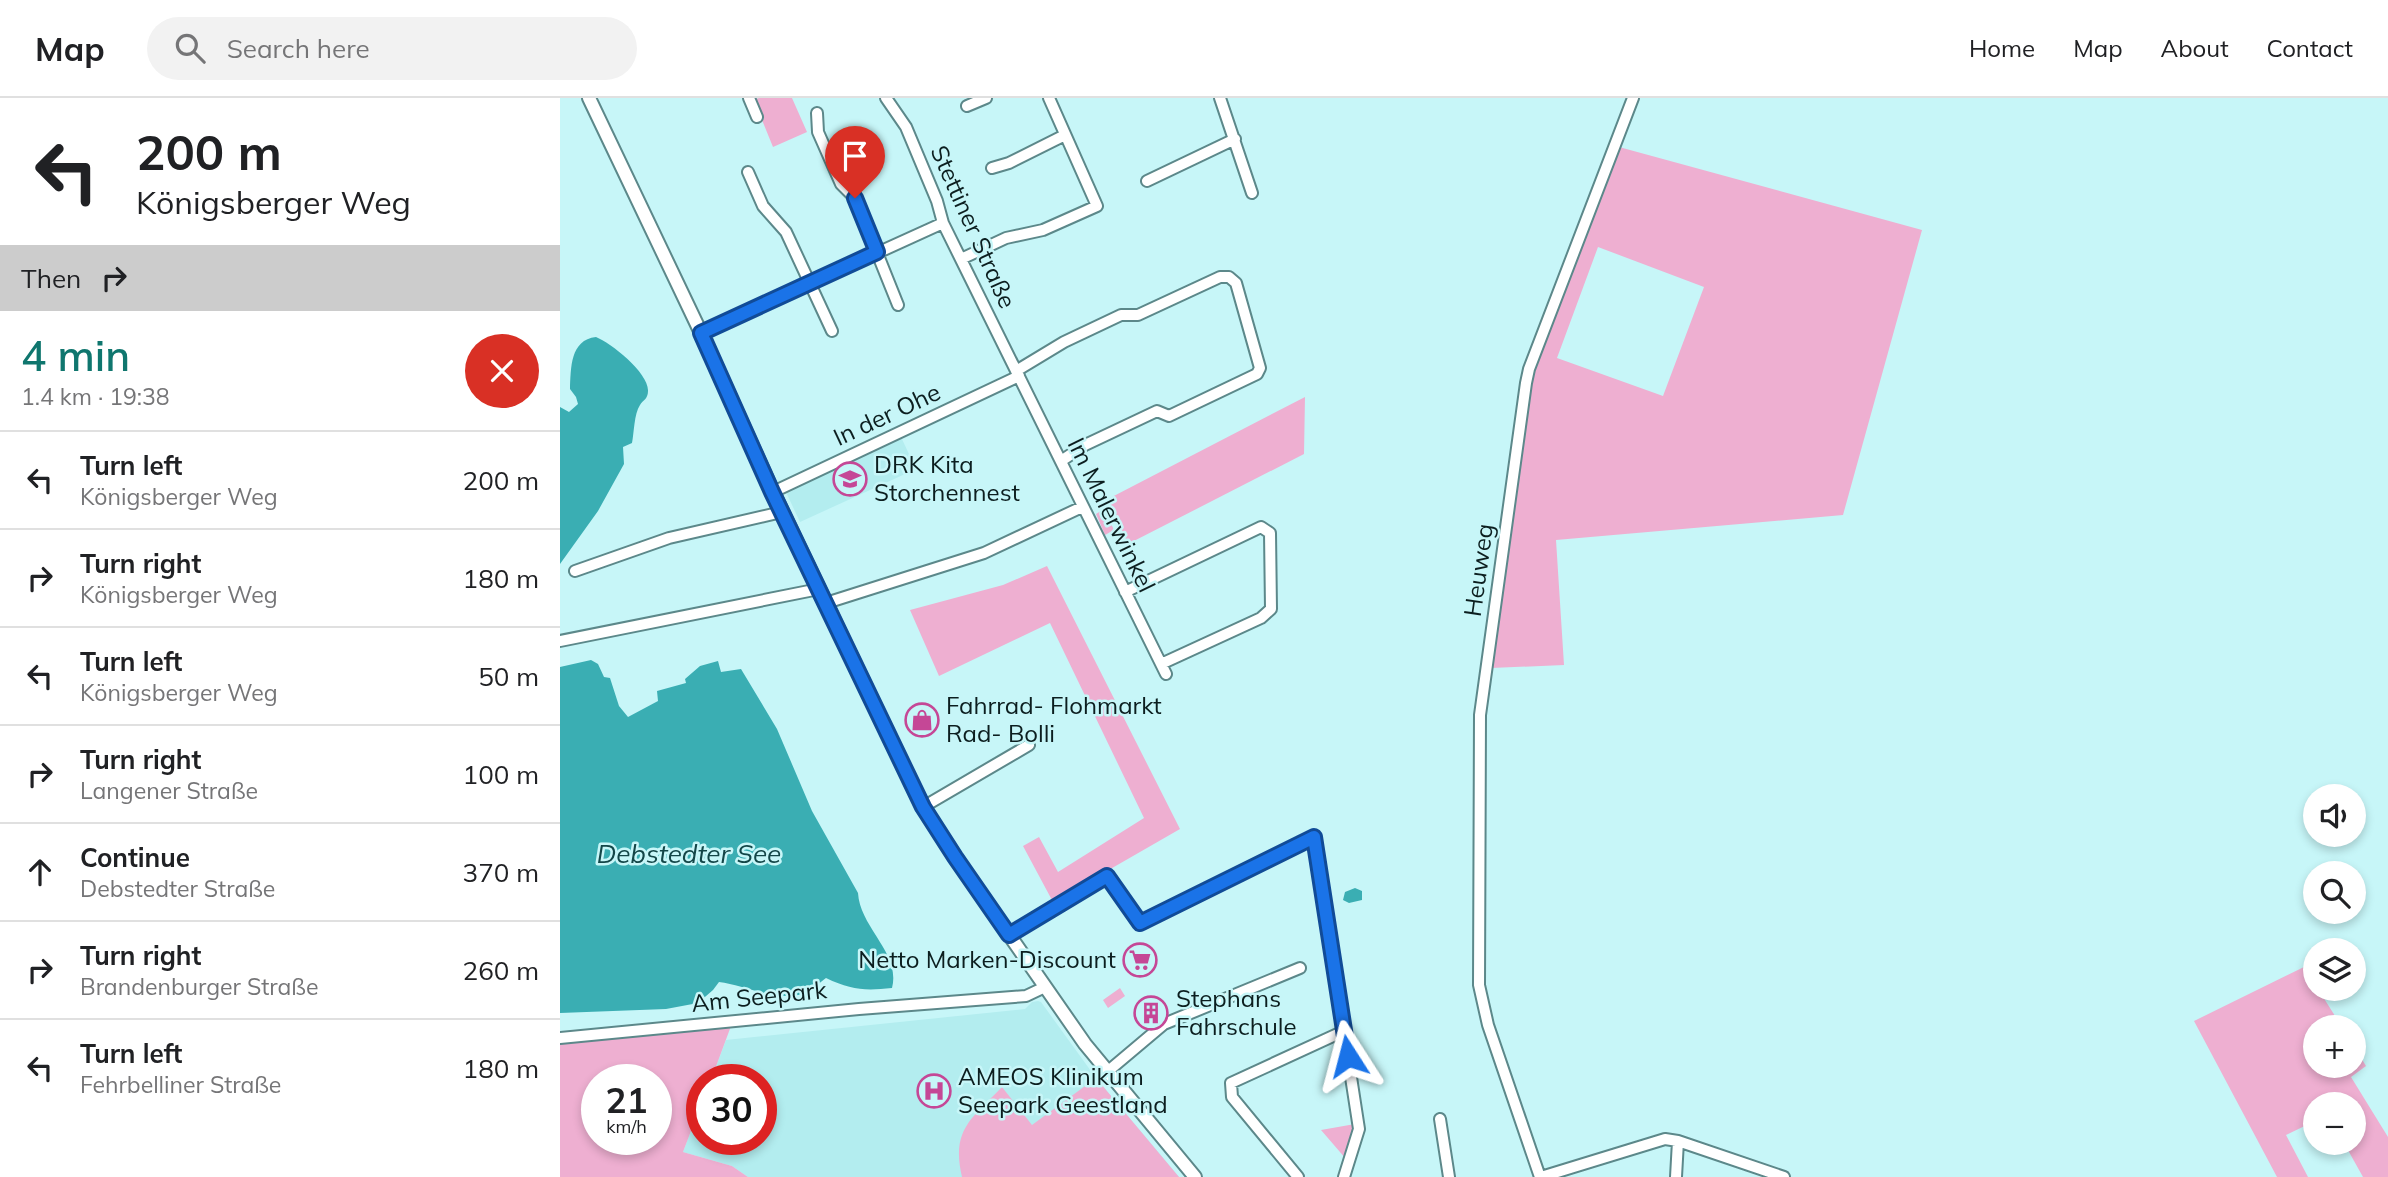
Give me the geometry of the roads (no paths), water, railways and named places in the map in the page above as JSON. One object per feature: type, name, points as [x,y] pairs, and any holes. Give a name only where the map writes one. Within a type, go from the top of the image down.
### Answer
[{"type":"main road","points":[[589,98],[701,333],[772,492],[923,807],[1045,987],[1107,1072],[1195,1177]]},
{"type":"street","points":[[750,98],[757,117]]},
{"type":"street","name":"Stettiner Straße","points":[[886,98],[906,127],[937,201],[943,223],[1018,373]]},
{"type":"street","points":[[967,106],[986,98]]},
{"type":"street","points":[[961,260],[1006,238],[1043,230],[1097,206],[1049,98]]},
{"type":"street","points":[[1220,98],[1251,192]]},
{"type":"street","name":"Heuweg","points":[[1541,1177],[1488,1025],[1479,985],[1482,701],[1529,369],[1633,98]]},
{"type":"street","points":[[817,113],[818,132],[841,184],[855,198],[898,305]]},
{"type":"street","points":[[992,168],[1009,163],[1065,135]]},
{"type":"street","points":[[1147,181],[1235,139]]},
{"type":"street","points":[[748,172],[763,206],[786,232],[832,331]]},
{"type":"street","points":[[701,333],[943,223]]},
{"type":"street","name":"In der Ohe","points":[[772,492],[1018,373],[1064,342],[1121,314],[1138,315],[1220,277],[1229,276],[1236,283],[1260,368],[1257,374],[1169,416],[1157,411],[1085,445],[1061,461]]},
{"type":"street","name":"Im Malerwinkel","points":[[1018,373],[1082,507],[1125,592],[1164,669],[1261,618],[1271,609],[1270,533],[1261,527],[1125,592]]},
{"type":"street","points":[[826,603],[984,553],[1082,507]]},
{"type":"street","points":[[575,571],[669,538],[782,512]]},
{"type":"street","points":[[560,641],[819,589]]},
{"type":"street","points":[[923,807],[1029,745]]},
{"type":"street","points":[[1009,935],[1107,876],[1140,923],[1314,837],[1359,1129],[1344,1177]]},
{"type":"street","points":[[1107,1072],[1164,1024],[1300,968]]},
{"type":"street","name":"Am Seepark","points":[[560,1038],[1026,996],[1045,987]]},
{"type":"street","points":[[1298,1177],[1232,1097],[1231,1083],[1344,1031]]},
{"type":"street","points":[[1440,1119],[1449,1177]]},
{"type":"street","points":[[1541,1177],[1665,1139],[1784,1177]]},
{"type":"street","points":[[1676,1177],[1678,1141]]},
{"type":"water","points":[[596,337],[611,345],[636,368],[647,384],[648,394],[636,413],[632,443],[623,447],[624,464],[598,511],[560,564],[560,407],[569,412],[578,404],[570,389],[574,356],[581,343]]},
{"type":"water","name":"Debstedter See","points":[[591,660],[598,664],[604,677],[610,678],[619,706],[628,717],[658,701],[657,691],[686,683],[685,679],[700,666],[718,661],[721,672],[741,669],[777,729],[812,811],[858,893],[865,918],[886,952],[893,975],[892,988],[858,989],[826,978],[805,993],[782,996],[719,982],[698,1003],[666,1009],[560,1013],[560,667]]},
{"type":"water","points":[[1355,888],[1362,891],[1362,900],[1349,903],[1343,900],[1345,892]]},
{"type":"place","name":"DRK Kita Storchennest","points":[[850,479]]},
{"type":"place","name":"Fahrrad- Flohmarkt Rad- Bolli","points":[[922,720]]},
{"type":"place","name":"Netto Marken-Discount","points":[[1140,960]]},
{"type":"place","name":"Stephans Fahrschule","points":[[1151,1013]]},
{"type":"place","name":"AMEOS Klinikum Seepark Geestland","points":[[934,1091]]}]
